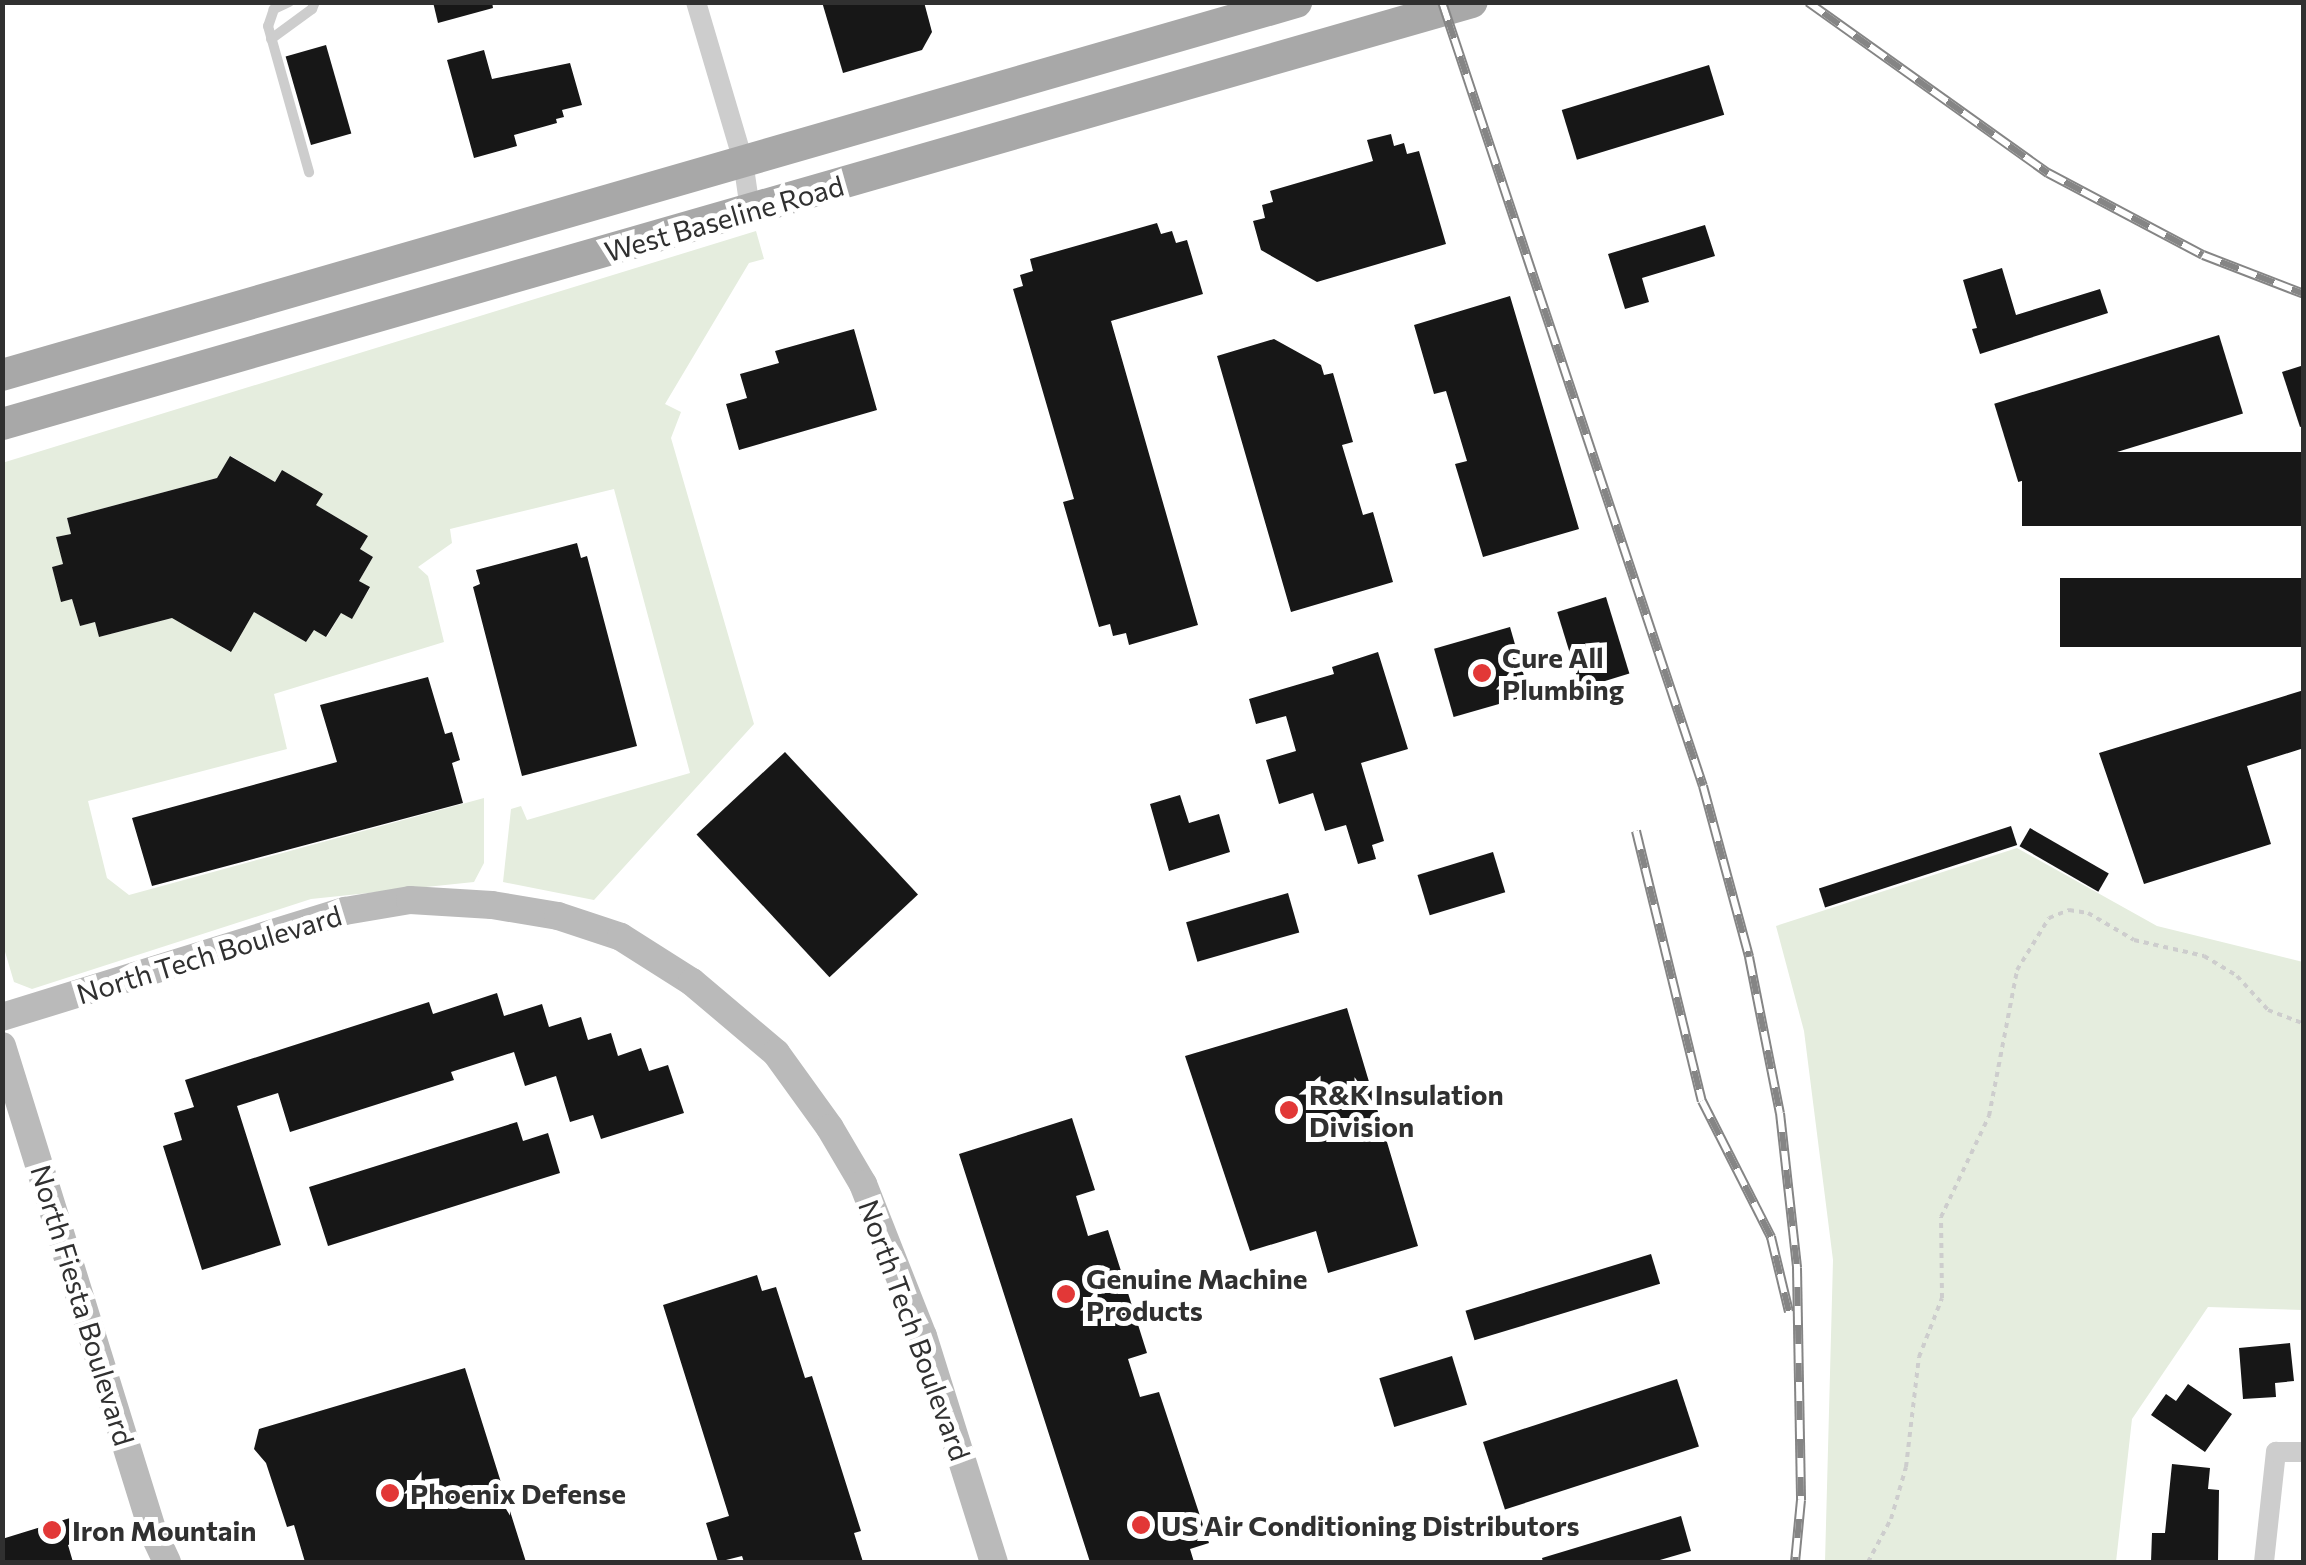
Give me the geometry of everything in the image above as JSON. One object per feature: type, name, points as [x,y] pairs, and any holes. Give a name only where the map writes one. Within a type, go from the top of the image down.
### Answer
[{"type":"main road","name":"West Baseline Road","points":[[2,375],[1296,2]]},
{"type":"main road","name":"West Baseline Road","points":[[16,420],[1458,7]]},
{"type":"main road","points":[[1176,37],[1189,84]]},
{"type":"main road","points":[[16,420],[133,366],[224,338],[237,326],[243,305]]},
{"type":"street","points":[[696,2],[743,162],[750,209]]},
{"type":"street","name":"North Tech Boulevard","points":[[2,1017],[345,911],[410,900],[525,910],[622,936],[692,982],[776,1054],[830,1128],[863,1184],[923,1336],[994,1562]]},
{"type":"street","name":"North Fiesta Boulevard","points":[[2,1046],[153,1532],[168,1562]]},
{"type":"street","points":[[2264,1562],[2276,1452],[2304,1452]]},
{"type":"lane","points":[[288,2],[270,16],[271,39],[309,172]]},
{"type":"lane","points":[[271,39],[312,10],[315,2]]},
{"type":"path","points":[[1868,1562],[1890,1518],[1906,1467],[1919,1357],[1942,1298],[1941,1218],[1989,1116],[2017,970],[2049,918],[2070,910],[2088,913],[2134,940],[2204,956],[2237,976],[2268,1010],[2304,1024]]},
{"type":"green space","points":[[756,231],[764,259],[749,263],[665,404],[681,412],[671,438],[754,724],[594,900],[503,882],[511,809],[521,806],[527,820],[690,773],[614,489],[450,529],[452,543],[418,567],[428,576],[444,642],[274,694],[287,749],[88,801],[107,878],[129,895],[484,798],[484,863],[474,882],[311,899],[32,989],[14,982],[3,945],[2,463]],"holes":[[[231,456],[275,482],[282,470],[316,505],[368,536],[360,549],[373,557],[359,581],[370,588],[352,618],[341,613],[327,637],[314,630],[306,642],[254,612],[230,652],[190,628],[191,613],[99,637],[95,622],[80,626],[72,599],[61,601],[52,567],[63,564],[57,537],[71,534],[67,518],[217,478]]]},
{"type":"green space","points":[[2017,848],[2157,926],[2303,962],[2303,1310],[2208,1307],[2132,1419],[2116,1562],[1825,1562],[1833,1260],[1804,1031],[1776,926]]},
{"type":"building","points":[[433,2],[492,2],[493,8],[438,23]]},
{"type":"building","points":[[822,2],[924,2],[932,32],[922,50],[843,73]]},
{"type":"building","points":[[326,45],[351,133],[311,145],[286,57]]},
{"type":"building","points":[[484,50],[492,79],[570,63],[582,105],[562,110],[564,117],[556,119],[557,123],[514,135],[517,146],[474,158],[447,60]]},
{"type":"building","points":[[1709,65],[1724,115],[1577,160],[1562,110]]},
{"type":"building","points":[[1391,134],[1394,146],[1404,143],[1407,154],[1419,151],[1446,244],[1317,282],[1261,250],[1253,221],[1265,218],[1262,205],[1273,202],[1270,191],[1373,161],[1367,140]]},
{"type":"building","points":[[1157,223],[1161,234],[1172,231],[1176,243],[1187,240],[1203,294],[1111,321],[1198,625],[1129,645],[1126,633],[1113,636],[1110,624],[1099,627],[1063,502],[1074,499],[1013,289],[1023,286],[1020,275],[1033,271],[1030,259]]},
{"type":"building","points":[[1705,225],[1715,256],[1642,278],[1649,302],[1625,309],[1608,254]]},
{"type":"building","points":[[2002,268],[2016,315],[2100,289],[2108,313],[1980,354],[1963,280]]},
{"type":"building","points":[[1510,296],[1579,529],[1483,557],[1455,464],[1467,461],[1446,391],[1434,394],[1414,325]]},
{"type":"building","points":[[854,329],[877,410],[739,450],[726,404],[747,398],[740,374],[779,363],[775,351]]},
{"type":"building","points":[[2219,335],[2243,413],[2018,482],[1994,404]]},
{"type":"building","points":[[1274,339],[1321,365],[1324,375],[1333,373],[1353,442],[1342,445],[1363,515],[1373,512],[1393,582],[1291,612],[1217,356]]},
{"type":"building","points":[[2304,365],[2304,426],[2300,427],[2282,372]]},
{"type":"building","points":[[2022,452],[2304,452],[2304,526],[2022,526]]},
{"type":"building","points":[[230,456],[275,482],[282,470],[323,494],[316,505],[368,536],[360,549],[373,557],[359,581],[370,587],[352,619],[341,613],[326,637],[314,630],[306,642],[254,612],[231,652],[172,618],[99,637],[95,622],[80,626],[72,599],[61,602],[52,567],[63,564],[56,537],[71,534],[67,518],[217,478]]},
{"type":"building","points":[[577,543],[581,558],[587,556],[637,746],[522,776],[473,587],[480,584],[476,570]]},
{"type":"building","points":[[2060,578],[2304,578],[2304,647],[2060,647]]},
{"type":"building","points":[[1606,597],[1629,674],[1581,688],[1557,612]]},
{"type":"building","name":"Cure All Plumbing","points":[[1510,627],[1530,695],[1454,717],[1434,649]]},
{"type":"building","points":[[1378,652],[1408,749],[1361,763],[1384,841],[1372,845],[1376,859],[1358,864],[1346,825],[1325,831],[1313,793],[1279,804],[1266,760],[1296,751],[1286,716],[1256,724],[1249,699],[1334,674],[1332,667]]},
{"type":"building","points":[[428,677],[445,734],[452,732],[460,760],[452,763],[463,803],[152,886],[132,818],[337,762],[320,705]]},
{"type":"building","points":[[2304,690],[2304,748],[2247,766],[2271,844],[2144,884],[2099,753]]},
{"type":"building","points":[[785,752],[918,895],[829,977],[697,835]]},
{"type":"building","points":[[1180,795],[1189,823],[1219,814],[1230,852],[1169,871],[1150,804]]},
{"type":"building","points":[[2011,826],[2017,845],[1825,907],[1819,888]]},
{"type":"building","points":[[2030,828],[2109,873],[2098,892],[2020,846]]},
{"type":"building","points":[[1493,852],[1505,892],[1430,915],[1417,875]]},
{"type":"building","points":[[1288,893],[1299,932],[1197,962],[1186,922]]},
{"type":"building","points":[[497,993],[504,1016],[542,1004],[549,1027],[581,1017],[588,1040],[611,1033],[618,1056],[641,1048],[649,1071],[668,1065],[684,1113],[601,1139],[593,1115],[570,1122],[556,1076],[525,1086],[514,1052],[451,1072],[454,1080],[290,1132],[278,1093],[237,1106],[281,1245],[202,1270],[163,1146],[182,1140],[174,1113],[194,1107],[185,1080],[429,1002],[433,1014]]},
{"type":"building","name":"R&K Insulation Division","points":[[1347,1008],[1418,1246],[1328,1273],[1316,1231],[1250,1251],[1185,1056]]},
{"type":"building","name":"Genuine Machine Products","points":[[1072,1118],[1095,1190],[1076,1196],[1088,1236],[1108,1230],[1147,1353],[1128,1359],[1140,1397],[1159,1392],[1209,1543],[1190,1549],[1194,1562],[1090,1562],[959,1154]]},
{"type":"building","points":[[517,1122],[523,1141],[548,1133],[560,1173],[328,1246],[309,1187]]},
{"type":"building","points":[[1651,1254],[1660,1284],[1475,1340],[1465,1311]]},
{"type":"building","points":[[757,1275],[762,1291],[776,1287],[805,1378],[812,1376],[861,1531],[854,1533],[863,1562],[744,1562],[742,1556],[718,1562],[706,1523],[729,1516],[663,1305]]},
{"type":"building","points":[[2290,1343],[2294,1381],[2275,1383],[2276,1397],[2243,1399],[2239,1348]]},
{"type":"building","points":[[1452,1356],[1467,1405],[1394,1427],[1379,1378]]},
{"type":"building","name":"Phoenix Defense","points":[[465,1368],[526,1562],[305,1562],[294,1525],[287,1527],[266,1463],[254,1449],[259,1429]]},
{"type":"building","points":[[1677,1379],[1699,1447],[1505,1510],[1483,1442]]},
{"type":"building","points":[[2188,1384],[2232,1414],[2205,1452],[2151,1415],[2166,1394],[2176,1401]]},
{"type":"building","points":[[2172,1464],[2210,1468],[2208,1489],[2219,1490],[2218,1562],[2151,1562],[2152,1533],[2165,1533]]},
{"type":"building","points":[[1681,1516],[1691,1551],[1653,1562],[1543,1562],[1542,1558]]},
{"type":"building","name":"Iron Mountain","points":[[70,1518],[77,1542],[68,1545],[73,1562],[2,1562],[2,1539]]},
{"type":"railway","points":[[1442,2],[1703,786],[1749,957],[1780,1113],[1797,1268],[1801,1500],[1795,1562]]},
{"type":"railway","points":[[1808,2],[2048,173],[2203,255],[2304,294]]},
{"type":"railway","points":[[1636,831],[1702,1101],[1771,1237],[1789,1312]]},
{"type":"place","name":"Cure All Plumbing","points":[[1482,673]]},
{"type":"place","name":"R&K Insulation Division","points":[[1289,1110]]},
{"type":"place","name":"Genuine Machine Products","points":[[1066,1294]]},
{"type":"place","name":"Phoenix Defense","points":[[390,1493]]},
{"type":"place","name":"US Air Conditioning Distributors","points":[[1141,1525]]},
{"type":"place","name":"Iron Mountain","points":[[52,1530]]}]
